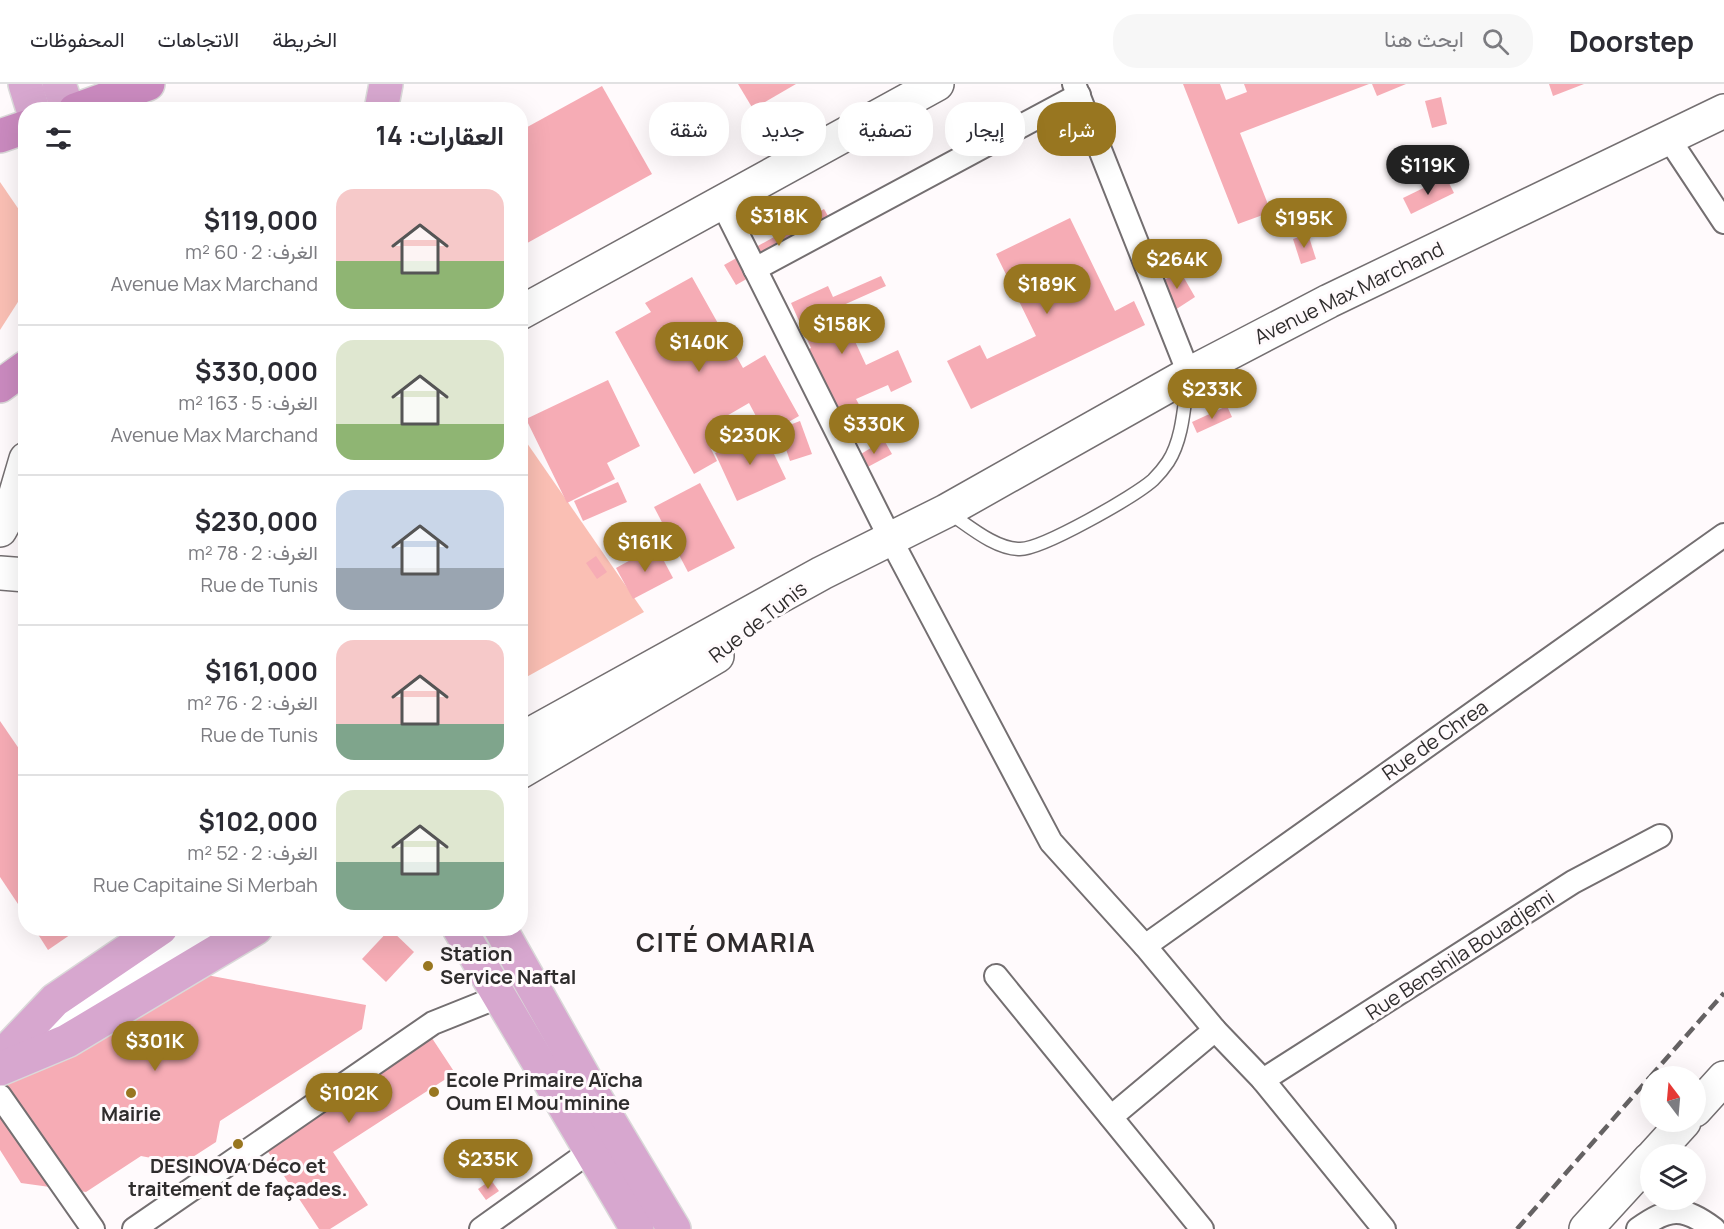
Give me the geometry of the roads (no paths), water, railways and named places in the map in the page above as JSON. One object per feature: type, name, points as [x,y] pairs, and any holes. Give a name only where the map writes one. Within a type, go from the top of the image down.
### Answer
[{"type":"highway","points":[[97,102],[148,84]]},
{"type":"highway","points":[[0,136],[18,130]]},
{"type":"highway","points":[[0,386],[18,373]]},
{"type":"main road","points":[[25,84],[31,102]]},
{"type":"main road","points":[[59,84],[65,102]]},
{"type":"main road","points":[[383,102],[386,84]]},
{"type":"main road","points":[[528,309],[937,84]]},
{"type":"main road","name":"Avenue Max Marchand","points":[[822,573],[946,511],[1189,374],[1329,302],[1724,111]]},
{"type":"main road","points":[[0,530],[11,510],[18,486]]},
{"type":"main road","points":[[0,573],[18,574]]},
{"type":"main road","name":"Rue de Tunis","points":[[528,736],[822,573]]},
{"type":"main road","name":"Rue de Tunis","points":[[528,767],[715,658],[822,573]]},
{"type":"main road","points":[[0,1058],[55,1000],[149,936]]},
{"type":"main road","points":[[0,1067],[203,936]]},
{"type":"main road","points":[[0,1067],[67,1041],[243,936]]},
{"type":"main road","points":[[460,936],[637,1229]]},
{"type":"main road","points":[[505,936],[598,1102],[674,1229]]},
{"type":"main road","points":[[1706,1098],[1724,1078]]},
{"type":"main road","points":[[1664,1144],[1675,1132]]},
{"type":"main road","points":[[1586,1229],[1640,1170]]},
{"type":"street","points":[[755,269],[1076,90],[1189,374]]},
{"type":"street","points":[[1669,139],[1724,222]]},
{"type":"street","points":[[722,203],[890,538],[1051,842],[1145,946],[1215,1030],[1263,1080],[1384,1229]]},
{"type":"street","name":"Rue de Chrea","points":[[1145,946],[1724,535]]},
{"type":"street","name":"Rue Benshila Bouadjemi","points":[[1263,1080],[1574,882],[1660,836]]},
{"type":"street","points":[[996,976],[1202,1229]]},
{"type":"street","points":[[134,1229],[433,1023],[498,997]]},
{"type":"street","points":[[1111,1117],[1215,1030]]},
{"type":"street","points":[[0,1096],[93,1229]]},
{"type":"street","points":[[481,1229],[590,1152]]},
{"type":"street","points":[[1638,1229],[1657,1216],[1677,1210],[1697,1216],[1714,1229]]},
{"type":"lane","points":[[946,511],[999,545],[1021,549],[1043,544],[1138,491],[1154,479],[1178,440],[1189,374]]},
{"type":"railway","points":[[1660,1066],[1724,993]]},
{"type":"railway","points":[[1517,1229],[1640,1088]]},
{"type":"place","name":"Station Service Naftal","points":[[428,966]]},
{"type":"place","name":"Ecole Primaire Aïcha Oum El Mou'minine","points":[[434,1092]]},
{"type":"place","name":"Mairie","points":[[131,1093]]},
{"type":"place","name":"DESINOVA Déco et traitement de façades.","points":[[238,1144]]},
{"type":"district","name":"CITÉ OMARIA","points":[[726,943]]}]
